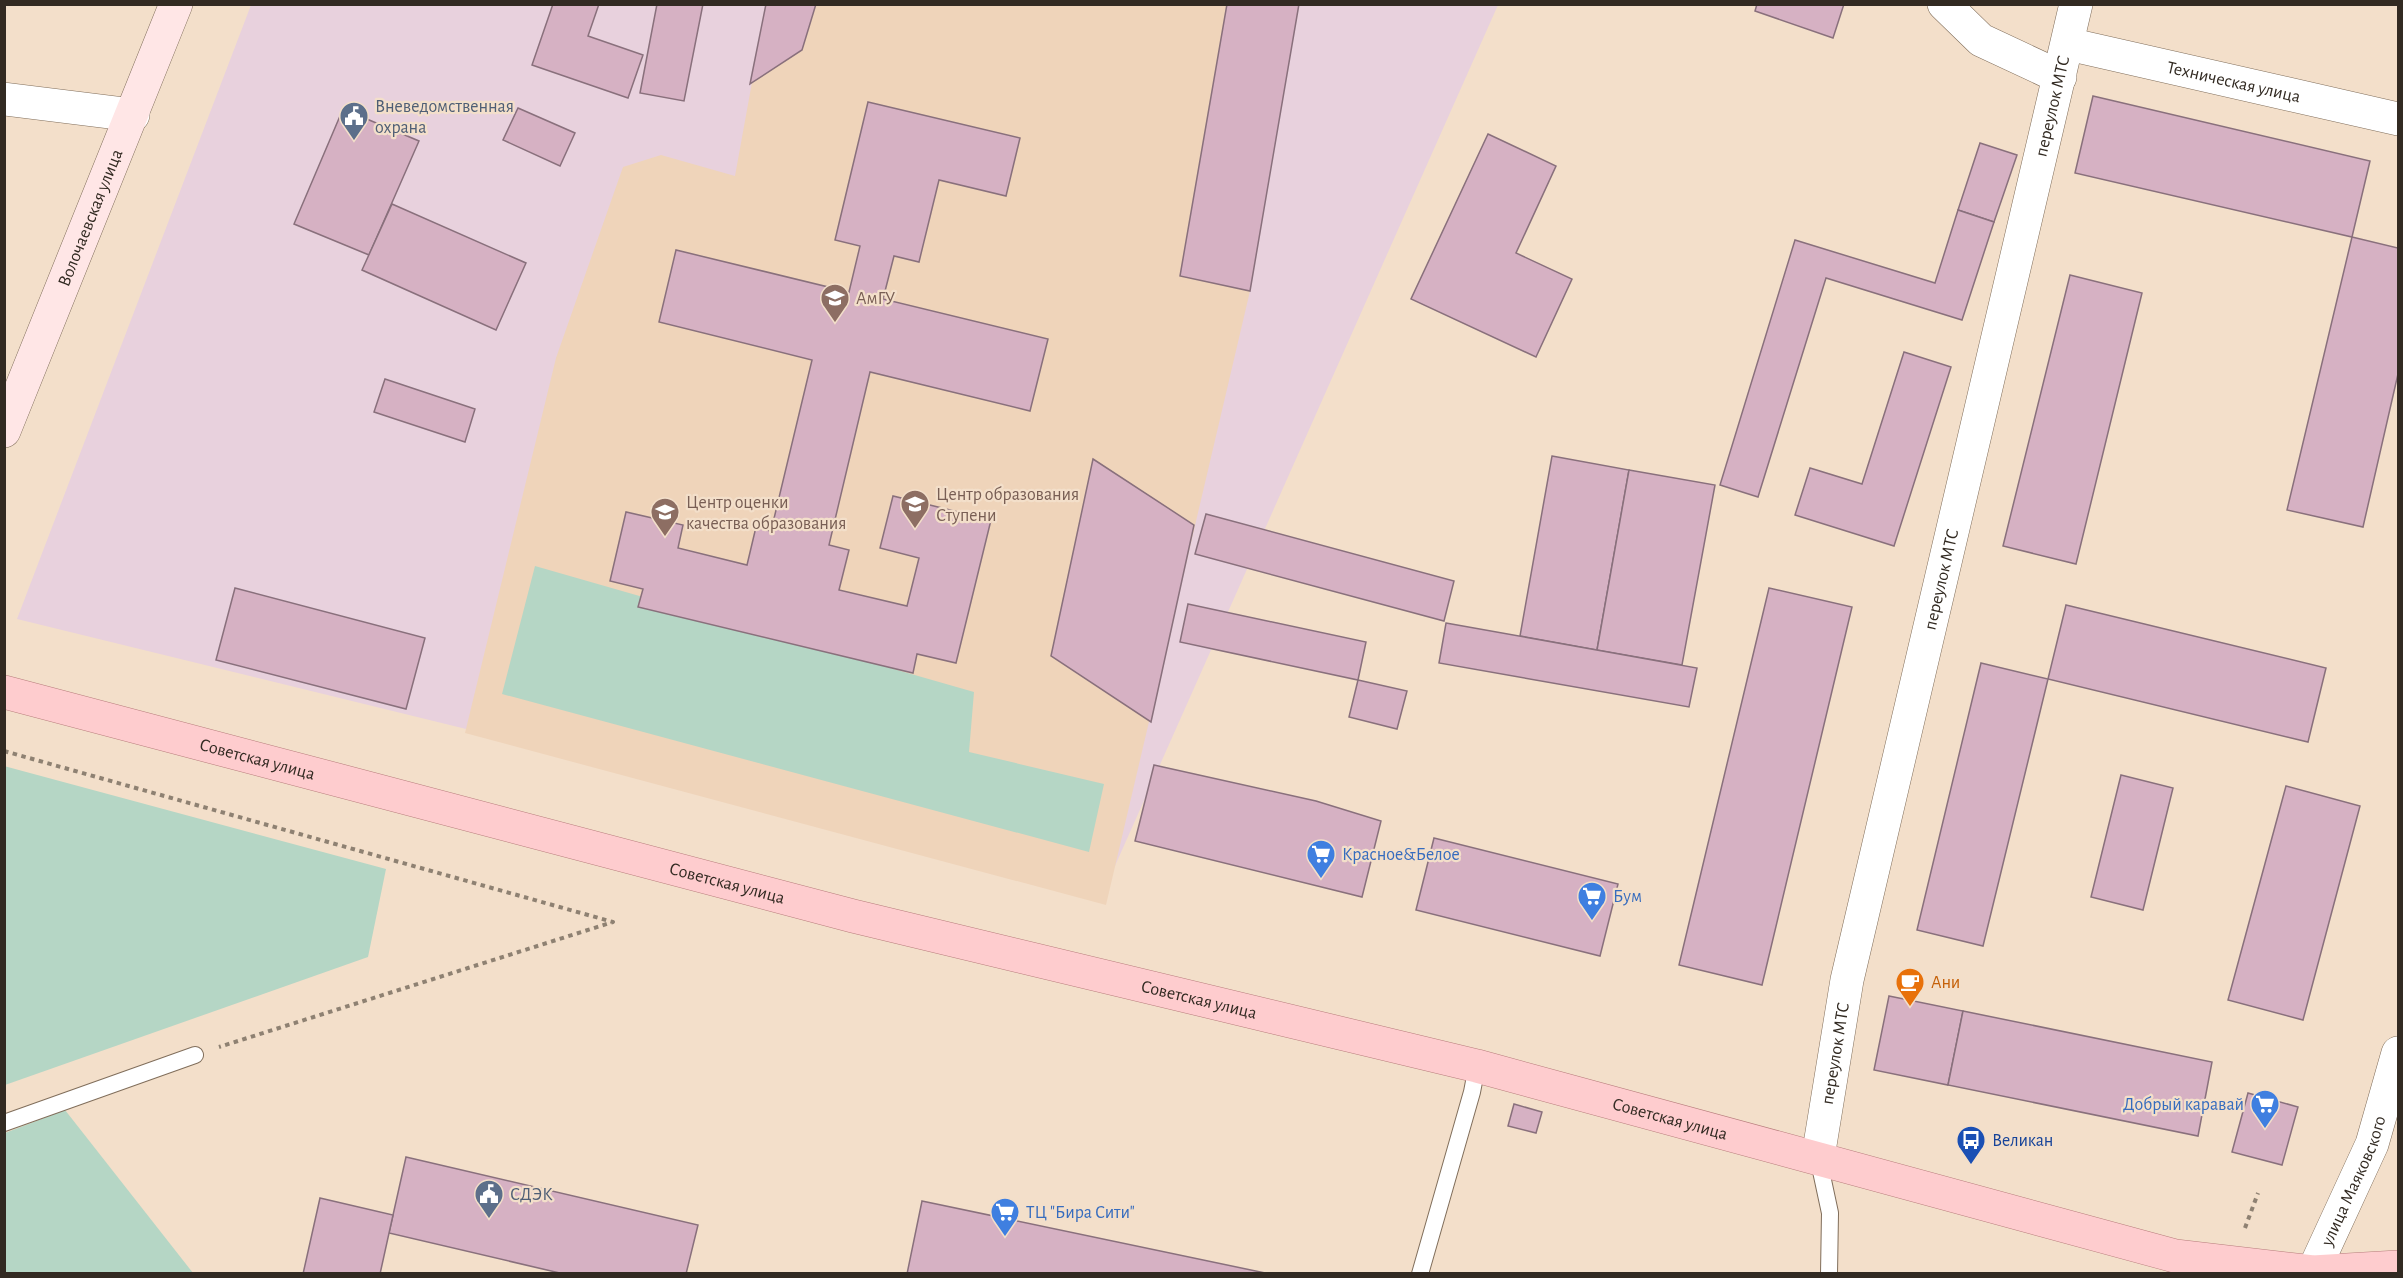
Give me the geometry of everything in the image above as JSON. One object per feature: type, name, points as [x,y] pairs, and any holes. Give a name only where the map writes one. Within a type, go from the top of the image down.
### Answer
[{"type":"main road","name":"Волочаевская улица","points":[[4,431],[134,115],[176,4]]},
{"type":"main road","name":"Советская улица","points":[[4,692],[842,913],[1477,1066],[2175,1256],[2330,1272],[2398,1267]]},
{"type":"street","points":[[1944,4],[1981,40],[2060,77]]},
{"type":"street","name":"переулок МТС","points":[[1818,1157],[1847,980],[2076,4]]},
{"type":"street","name":"Техническая улица","points":[[2068,44],[2398,119]]},
{"type":"street","points":[[4,99],[134,115]]},
{"type":"street","name":"улица Маяковского","points":[[2330,1272],[2372,1144],[2398,1053]]},
{"type":"lane","points":[[4,1123],[195,1054]]},
{"type":"lane","points":[[1420,1274],[1472,1092],[1477,1066]]},
{"type":"lane","points":[[1818,1157],[1830,1213],[1829,1274]]},
{"type":"path","points":[[4,751],[613,922],[195,1054]]},
{"type":"shaded area","points":[[251,5],[1498,5],[1106,886],[17,619]]},
{"type":"shaded area","points":[[766,5],[1227,5],[1180,275],[1250,291],[1106,905],[465,733],[556,358],[623,167],[661,155],[735,176]]},
{"type":"green space","points":[[535,566],[974,692],[969,752],[1104,784],[1089,852],[502,694]]},
{"type":"green space","points":[[4,766],[386,869],[368,957],[5,1085]]},
{"type":"green space","points":[[65,1110],[193,1273],[5,1274],[5,1133]]},
{"type":"building","points":[[553,4],[599,4],[588,36],[643,55],[628,98],[532,65]]},
{"type":"building","points":[[657,4],[703,4],[684,101],[640,93]]},
{"type":"building","points":[[766,4],[816,4],[802,50],[750,84]]},
{"type":"building","points":[[1227,4],[1299,4],[1250,291],[1180,276]]},
{"type":"building","points":[[1757,4],[1844,4],[1833,38],[1755,11]]},
{"type":"building","points":[[2093,96],[2370,161],[2352,237],[2075,173]]},
{"type":"building","points":[[868,102],[1020,138],[1006,196],[939,180],[919,262],[894,256],[883,299],[1048,339],[1030,411],[870,372],[829,545],[849,550],[839,590],[907,606],[919,558],[880,548],[893,496],[991,520],[956,663],[917,654],[913,673],[638,607],[643,589],[610,581],[626,512],[683,525],[678,548],[747,565],[756,527],[771,531],[812,360],[659,322],[676,250],[849,292],[860,246],[835,240]]},
{"type":"building","points":[[518,108],[575,133],[560,166],[503,140]]},
{"type":"building","points":[[343,109],[419,141],[369,255],[294,224]]},
{"type":"building","points":[[1488,134],[1556,166],[1516,253],[1572,279],[1536,357],[1411,299]]},
{"type":"building","points":[[1980,143],[2017,155],[1994,222],[1958,210]]},
{"type":"building","points":[[392,204],[526,263],[496,330],[362,270]]},
{"type":"building","points":[[1958,210],[1994,222],[1962,320],[1826,278],[1758,497],[1720,485],[1795,240],[1935,283]]},
{"type":"building","points":[[2352,237],[2398,248],[2398,374],[2363,527],[2287,510]]},
{"type":"building","points":[[2070,275],[2142,293],[2076,564],[2003,546]]},
{"type":"building","points":[[1904,352],[1951,367],[1894,546],[1795,515],[1810,468],[1862,484]]},
{"type":"building","points":[[385,379],[475,409],[465,442],[374,412]]},
{"type":"building","points":[[1552,456],[1629,470],[1597,650],[1520,636]]},
{"type":"building","points":[[1093,459],[1194,525],[1151,722],[1051,656]]},
{"type":"building","points":[[1629,470],[1715,485],[1682,665],[1597,650]]},
{"type":"building","points":[[1206,514],[1454,581],[1444,621],[1195,554]]},
{"type":"building","points":[[235,588],[425,638],[406,709],[216,660]]},
{"type":"building","points":[[1769,588],[1852,607],[1762,985],[1679,965]]},
{"type":"building","points":[[1188,604],[1366,642],[1358,680],[1180,642]]},
{"type":"building","points":[[2066,605],[2326,668],[2308,742],[2048,679]]},
{"type":"building","points":[[1446,623],[1697,668],[1689,707],[1439,663]]},
{"type":"building","points":[[1981,663],[2048,679],[1983,946],[1917,930]]},
{"type":"building","points":[[1358,680],[1407,691],[1397,729],[1349,717]]},
{"type":"building","points":[[1154,765],[1316,801],[1381,821],[1362,897],[1135,841]]},
{"type":"building","points":[[2121,775],[2173,788],[2143,910],[2091,897]]},
{"type":"building","points":[[2286,786],[2360,806],[2303,1020],[2228,1000]]},
{"type":"building","points":[[1434,838],[1618,884],[1600,956],[1416,910]]},
{"type":"building","points":[[1889,996],[1963,1011],[1948,1085],[1874,1070]]},
{"type":"building","points":[[1963,1011],[2212,1062],[2198,1136],[1948,1085]]},
{"type":"building","name":"Добрый каравай","points":[[2248,1093],[2298,1107],[2282,1165],[2232,1152]]},
{"type":"building","points":[[1514,1104],[1542,1112],[1536,1133],[1508,1126]]},
{"type":"building","points":[[406,1157],[698,1225],[686,1274],[564,1274],[389,1233]]},
{"type":"building","points":[[320,1198],[393,1215],[380,1274],[303,1274]]},
{"type":"building","name":"ТЦ \"Бира Сити\"","points":[[922,1201],[1270,1274],[907,1274]]},
{"type":"place","name":"Вневедомственная охрана","points":[[354,142]]},
{"type":"place","name":"АмГУ","points":[[835,324]]},
{"type":"place","name":"Центр образования Ступени","points":[[915,530]]},
{"type":"place","name":"Центр оценки качества образования","points":[[665,538]]},
{"type":"place","name":"Красное&Белое","points":[[1321,880]]},
{"type":"place","name":"Бум","points":[[1592,922]]},
{"type":"place","name":"Ани","points":[[1910,1008]]},
{"type":"place","name":"Добрый каравай","points":[[2265,1130]]},
{"type":"place","name":"Великан","points":[[1971,1166]]},
{"type":"place","name":"СДЭК","points":[[489,1220]]},
{"type":"place","name":"ТЦ \"Бира Сити\"","points":[[1005,1238]]}]
